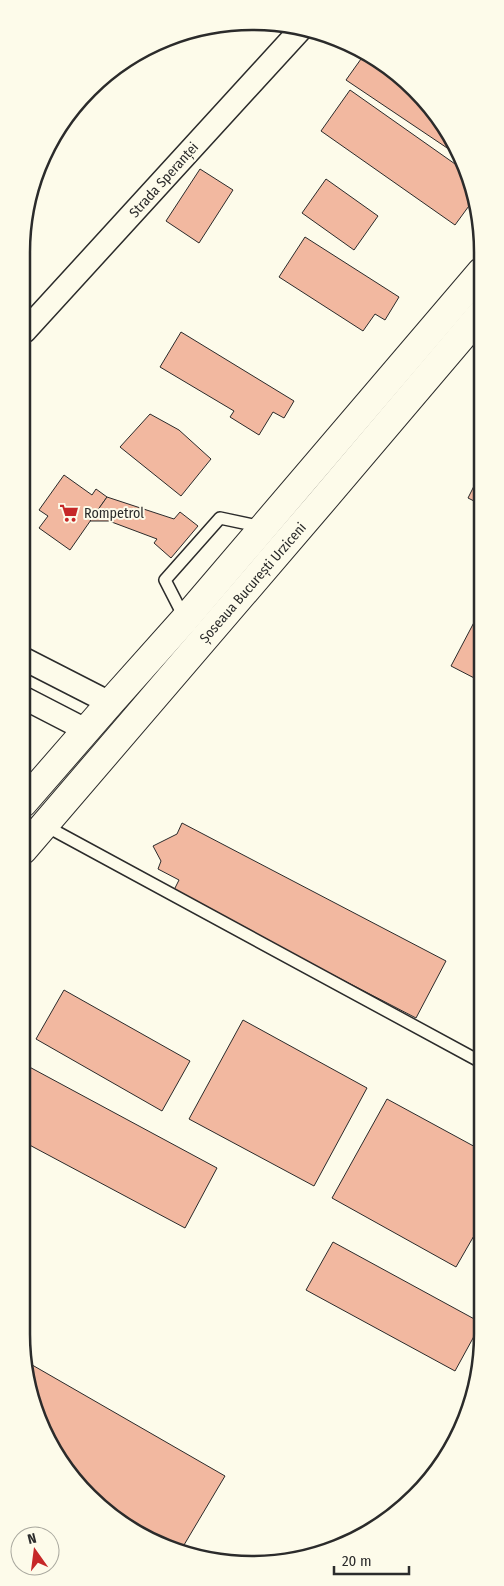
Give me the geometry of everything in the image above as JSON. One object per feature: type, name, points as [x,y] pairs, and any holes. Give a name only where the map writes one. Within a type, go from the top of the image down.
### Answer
[{"type":"highway","name":"Șoseaua București Urziceni","points":[[30,795],[184,619],[474,280]]},
{"type":"highway","name":"Șoseaua București Urziceni","points":[[30,842],[474,321]]},
{"type":"street","name":"Strada Speranței","points":[[30,327],[296,34]]},
{"type":"street","points":[[30,662],[110,703]]},
{"type":"street","points":[[30,701],[86,730]]},
{"type":"lane","points":[[184,619],[165,580],[220,518],[262,527]]},
{"type":"lane","points":[[44,825],[474,1058]]},
{"type":"building","points":[[361,59],[375,67],[398,85],[419,106],[437,129],[448,149],[346,80]]},
{"type":"building","points":[[350,90],[456,165],[469,206],[455,225],[321,131]]},
{"type":"building","points":[[200,169],[233,190],[199,243],[166,221]]},
{"type":"building","points":[[326,179],[378,216],[354,250],[302,213]]},
{"type":"building","points":[[305,237],[399,297],[385,320],[375,314],[363,331],[279,277]]},
{"type":"building","points":[[181,332],[294,401],[284,418],[273,412],[259,435],[230,417],[234,411],[160,367]]},
{"type":"building","points":[[150,414],[179,430],[211,459],[181,496],[120,447]]},
{"type":"building","name":"Rompetrol","points":[[64,475],[92,495],[96,489],[107,497],[70,550],[39,528],[48,516],[39,510]]},
{"type":"building","points":[[474,486],[474,501],[468,498]]},
{"type":"building","points":[[107,497],[174,519],[180,512],[198,526],[171,558],[154,543],[157,539],[109,521],[90,521]]},
{"type":"building","points":[[474,622],[474,678],[451,666]]},
{"type":"building","points":[[182,823],[446,961],[416,1018],[173,892],[179,880],[158,869],[161,861],[153,846],[177,834]]},
{"type":"building","points":[[64,990],[190,1061],[162,1111],[36,1039]]},
{"type":"building","points":[[243,1020],[367,1088],[314,1186],[189,1119]]},
{"type":"building","points":[[30,1067],[217,1168],[185,1228],[30,1145]]},
{"type":"building","points":[[387,1099],[474,1146],[474,1236],[456,1267],[332,1198]]},
{"type":"building","points":[[333,1242],[474,1319],[474,1336],[455,1371],[306,1290]]},
{"type":"building","points":[[32,1365],[225,1476],[184,1545],[141,1526],[117,1510],[95,1491],[67,1457],[47,1419]]},
{"type":"place","name":"Rompetrol","points":[[69,513]]}]
